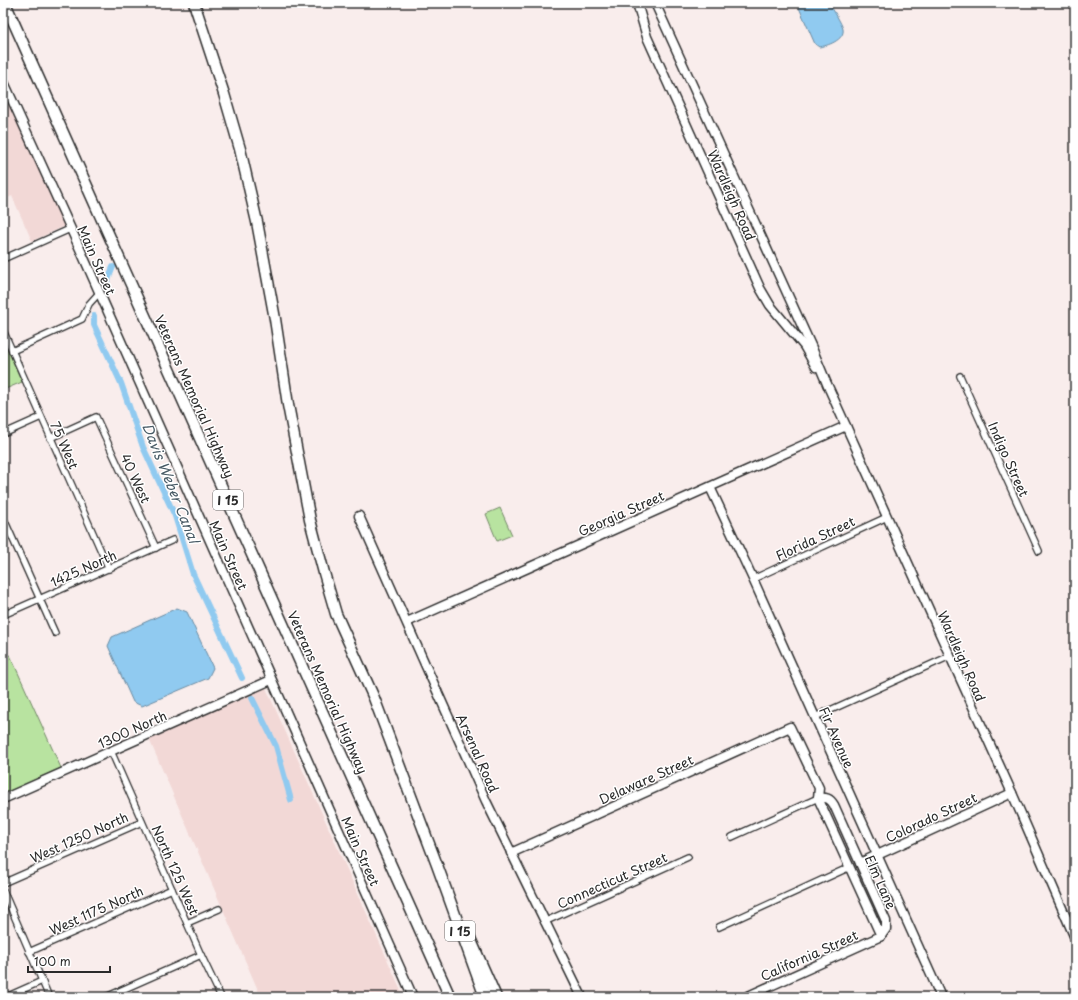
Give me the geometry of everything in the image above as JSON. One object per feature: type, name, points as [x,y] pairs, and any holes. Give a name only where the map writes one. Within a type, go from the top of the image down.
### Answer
[{"type":"highway","name":"Veterans Memorial Highway","points":[[6,3],[450,997]]},
{"type":"highway","name":"I 15","points":[[194,3],[240,149],[257,222],[310,520],[336,614],[374,698],[485,997]]},
{"type":"highway","points":[[437,865],[496,997]]},
{"type":"street","name":"Wardleigh Road","points":[[637,3],[647,37],[763,294],[774,310],[804,346],[827,384]]},
{"type":"street","name":"Wardleigh Road","points":[[655,3],[812,348],[1075,938]]},
{"type":"street","name":"Main Street","points":[[3,80],[413,997]]},
{"type":"street","points":[[3,259],[70,229]]},
{"type":"street","points":[[12,351],[82,319],[89,304],[99,293]]},
{"type":"street","name":"75 West","points":[[3,330],[109,569]]},
{"type":"street","name":"Indigo Street","points":[[960,376],[1039,551]]},
{"type":"street","points":[[3,434],[41,417]]},
{"type":"street","name":"40 West","points":[[50,438],[96,417],[156,548]]},
{"type":"street","name":"Georgia Street","points":[[407,622],[846,426]]},
{"type":"street","name":"Fir Avenue","points":[[710,487],[753,579],[941,997]]},
{"type":"street","name":"Arsenal Road","points":[[359,516],[486,801],[582,997]]},
{"type":"street","points":[[3,517],[55,633]]},
{"type":"street","name":"Florida Street","points":[[753,579],[887,518]]},
{"type":"street","name":"1425 North","points":[[3,615],[173,540]]},
{"type":"street","points":[[815,717],[950,656]]},
{"type":"street","name":"1300 North","points":[[3,799],[271,680]]},
{"type":"street","name":"Delaware Street","points":[[511,853],[790,727]]},
{"type":"street","name":"Elm Lane","points":[[790,727],[819,788],[818,798],[881,936]]},
{"type":"street","name":"North 125 West","points":[[111,751],[221,997]]},
{"type":"street","name":"Colorado Street","points":[[860,863],[1012,794]]},
{"type":"street","name":"Elm Lane","points":[[818,798],[824,797],[832,801],[886,921],[886,929],[881,936]]},
{"type":"street","points":[[732,837],[818,798]]},
{"type":"street","name":"West 1250 North","points":[[3,883],[142,822]]},
{"type":"street","name":"Connecticut Street","points":[[544,922],[688,857]]},
{"type":"street","points":[[719,927],[850,867]]},
{"type":"street","name":"West 1175 North","points":[[29,952],[172,889]]},
{"type":"street","points":[[3,890],[49,997]]},
{"type":"street","points":[[187,923],[219,909]]},
{"type":"street","name":"California Street","points":[[746,997],[881,936]]},
{"type":"street","points":[[106,997],[201,955]]},
{"type":"street","points":[[6,997],[42,981]]},
{"type":"shaded area","points":[[3,85],[65,226],[32,241],[12,196],[3,200]]},
{"type":"shaded area","points":[[266,688],[404,997],[377,997],[376,994],[371,997],[261,997],[149,739]]},
{"type":"green space","points":[[3,339],[22,382],[3,390]]},
{"type":"green space","points":[[500,508],[512,535],[497,541],[486,514]]},
{"type":"green space","points":[[10,655],[61,768],[3,794],[3,658]]},
{"type":"water","points":[[797,3],[829,3],[843,29],[841,36],[835,42],[826,45],[819,47],[815,44]]},
{"type":"water","points":[[177,608],[187,612],[213,668],[208,678],[142,706],[133,702],[108,646],[112,637]]},
{"type":"waterway","points":[[107,282],[113,267]]},
{"type":"waterway","name":"Davis Weber Canal","points":[[94,316],[94,325],[121,383],[143,447],[175,516],[193,574],[242,678]]},
{"type":"waterway","name":"Davis Weber Canal","points":[[252,698],[276,746],[291,800]]}]
